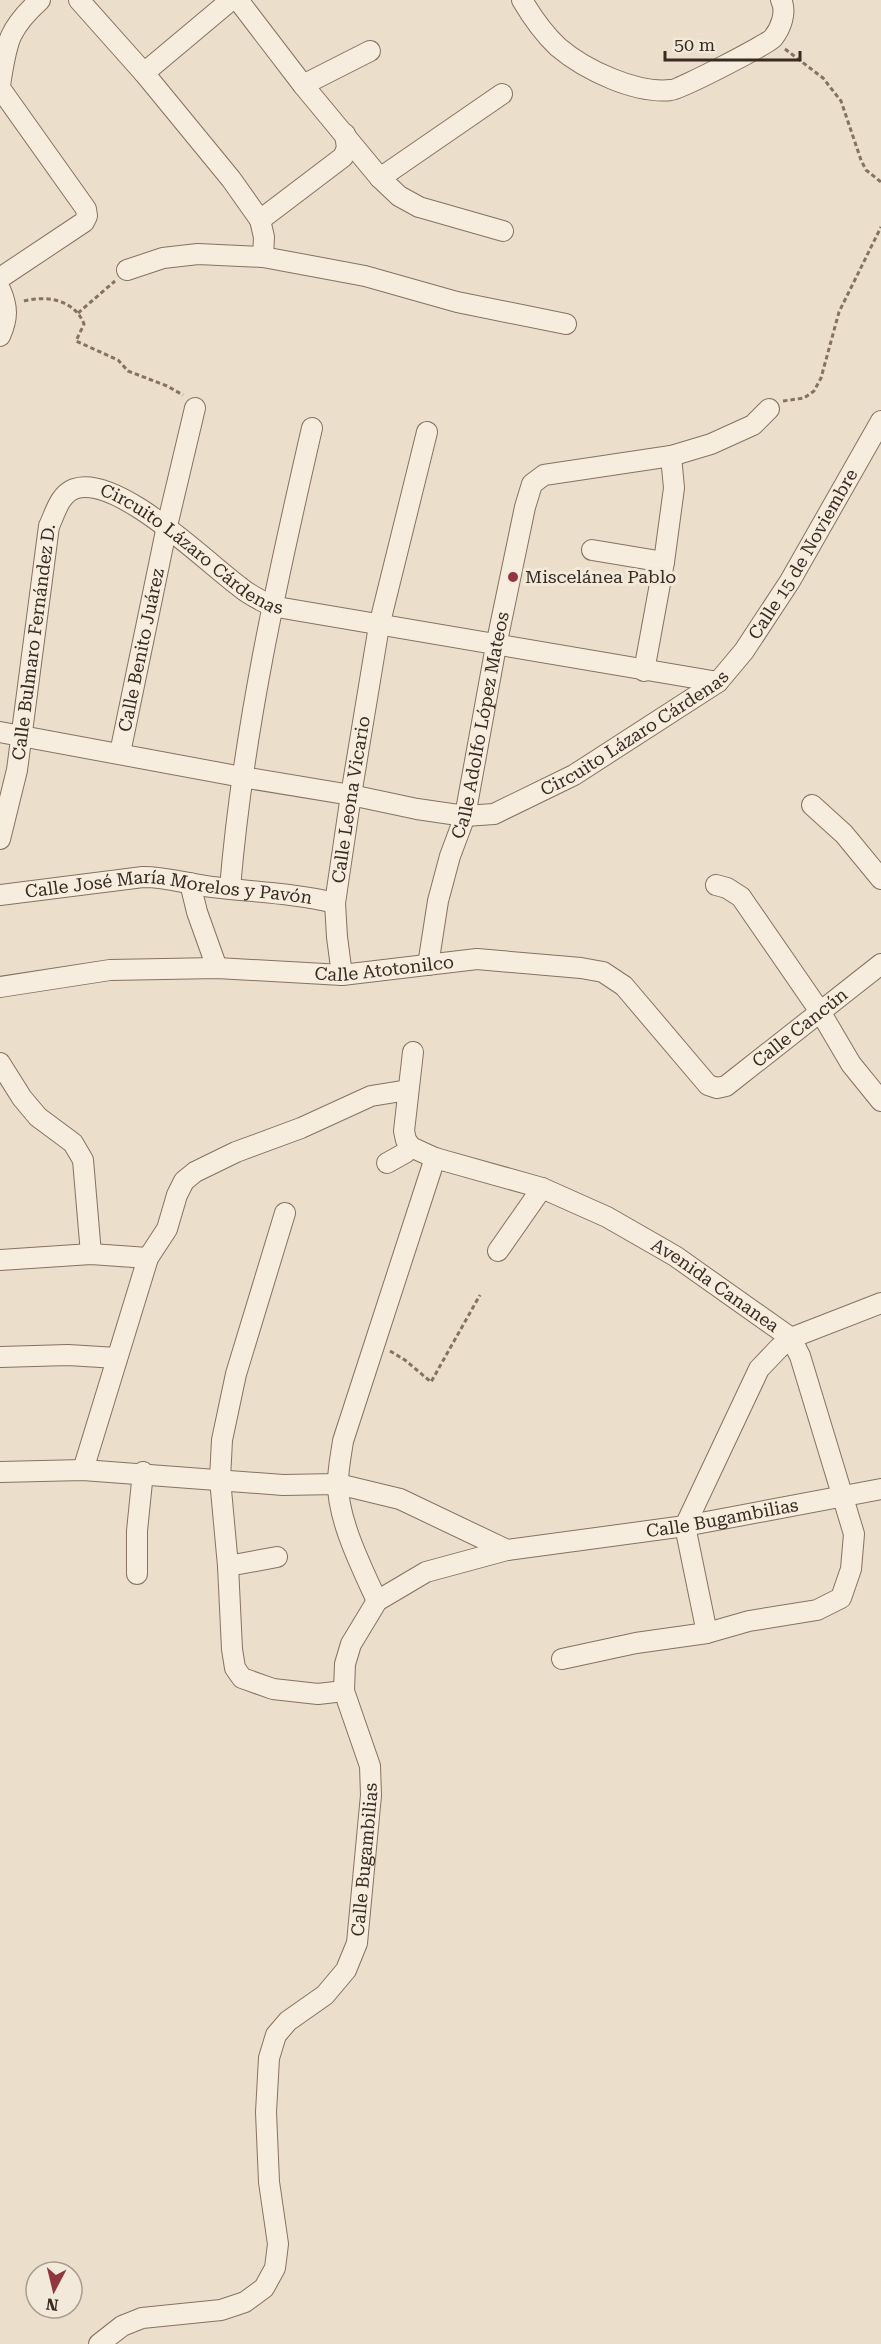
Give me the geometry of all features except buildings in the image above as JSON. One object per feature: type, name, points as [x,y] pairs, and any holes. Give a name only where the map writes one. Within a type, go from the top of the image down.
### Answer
[{"type":"street","points":[[0,278],[84,222],[87,216],[86,209],[0,87],[7,44],[20,18],[40,0]]},
{"type":"street","points":[[79,0],[144,73],[231,179],[260,219],[264,237],[263,257]]},
{"type":"street","points":[[144,73],[231,0]]},
{"type":"street","points":[[238,0],[303,85],[380,178],[399,196],[419,207],[503,231]]},
{"type":"street","points":[[522,0],[533,19],[559,47],[598,73],[647,90],[674,90],[772,40],[782,22],[784,6],[781,0]]},
{"type":"street","points":[[303,85],[370,51]]},
{"type":"street","points":[[380,178],[502,94]]},
{"type":"street","points":[[260,219],[343,157],[347,148],[345,134]]},
{"type":"street","points":[[127,270],[163,258],[198,255],[263,257],[365,276],[457,302],[566,324]]},
{"type":"street","points":[[0,336],[5,324],[4,297]]},
{"type":"street","name":"Calle Benito Juárez","points":[[120,753],[167,526],[195,408]]},
{"type":"street","points":[[644,671],[664,562],[674,488],[671,456],[711,444],[753,425],[769,409]]},
{"type":"street","name":"Calle 15 de Noviembre","points":[[718,682],[744,651],[790,581],[881,421]]},
{"type":"street","points":[[230,888],[242,777],[271,606],[312,428]]},
{"type":"street","name":"Calle Leona Vicario","points":[[342,975],[335,903],[351,795],[379,626],[427,432]]},
{"type":"street","name":"Calle Adolfo López Mateos","points":[[428,965],[438,901],[450,856],[465,816],[496,646],[525,507],[532,484],[544,475],[671,456]]},
{"type":"street","name":"Circuito Lázaro Cárdenas","points":[[72,489],[87,487],[114,495],[167,526],[241,588],[271,606],[718,682]]},
{"type":"street","name":"Calle Bulmaro Fernández D.","points":[[0,839],[10,803],[22,736],[49,526],[61,500],[72,489]]},
{"type":"street","points":[[592,550],[664,562]]},
{"type":"street","name":"Circuito Lázaro Cárdenas","points":[[0,732],[417,809],[465,816],[494,814],[574,775],[718,682]]},
{"type":"street","points":[[812,805],[844,834],[881,879]]},
{"type":"street","name":"Calle José María Morelos y Pavón","points":[[0,895],[143,877],[167,878],[190,883],[312,897],[335,903]]},
{"type":"street","points":[[190,883],[197,912],[217,968]]},
{"type":"street","points":[[716,885],[727,888],[741,897],[821,1013],[851,1064],[881,1101]]},
{"type":"street","name":"Calle Atotonilco","points":[[0,987],[110,970],[217,968],[342,975],[477,959],[581,968],[603,972],[624,986],[708,1085],[717,1089]]},
{"type":"street","name":"Calle Cancún","points":[[717,1089],[726,1086],[881,964]]},
{"type":"street","points":[[387,1163],[411,1147],[404,1131],[413,1052]]},
{"type":"street","points":[[0,1063],[22,1098],[38,1117],[73,1143],[83,1160],[91,1254]]},
{"type":"street","points":[[83,1470],[148,1258],[167,1229],[177,1195],[184,1181],[195,1172],[236,1152],[301,1128],[371,1096],[408,1090]]},
{"type":"street","name":"Avenida Cananea","points":[[411,1147],[435,1158],[542,1188],[590,1208],[646,1239],[722,1288],[791,1338],[800,1356],[854,1534],[851,1569],[841,1598],[817,1610],[749,1621],[707,1633]]},
{"type":"street","points":[[377,1601],[346,1525],[338,1484],[343,1441],[435,1158]]},
{"type":"street","points":[[498,1251],[542,1188]]},
{"type":"street","points":[[285,1213],[236,1374],[222,1440],[220,1479],[228,1566],[232,1649],[235,1668],[242,1678],[273,1689],[318,1694],[344,1691]]},
{"type":"street","points":[[0,1260],[91,1254],[148,1258]]},
{"type":"street","points":[[562,1659],[636,1643],[707,1633],[685,1526],[759,1369],[791,1338],[881,1303]]},
{"type":"street","points":[[0,1357],[68,1355],[117,1358]]},
{"type":"street","points":[[0,1472],[83,1470],[143,1472],[283,1485],[338,1484],[400,1499],[507,1550]]},
{"type":"street","points":[[137,1574],[136,1531],[143,1472]]},
{"type":"street","name":"Calle Bugambilias","points":[[99,2344],[122,2326],[142,2318],[221,2310],[245,2302],[264,2288],[275,2268],[278,2244],[269,2182],[266,2112],[269,2058],[276,2035],[288,2021],[325,1995],[346,1970],[357,1943],[371,1795],[370,1766],[344,1691],[345,1664],[351,1644],[377,1601],[426,1572],[507,1550],[685,1526],[881,1489]]},
{"type":"street","points":[[228,1566],[277,1557]]},
{"type":"path","points":[[772,40],[823,78],[841,101],[861,160],[866,170],[881,182]]},
{"type":"path","points":[[769,409],[780,402],[804,398],[814,391],[821,378],[839,312],[881,227]]},
{"type":"path","points":[[78,313],[127,270]]},
{"type":"path","points":[[4,297],[55,300],[72,306],[84,324],[76,341],[118,360],[128,371],[188,397],[195,408]]},
{"type":"path","points":[[375,1342],[405,1360],[431,1382],[480,1295]]},
{"type":"place","name":"Miscelánea Pablo","points":[[513,577]]}]
